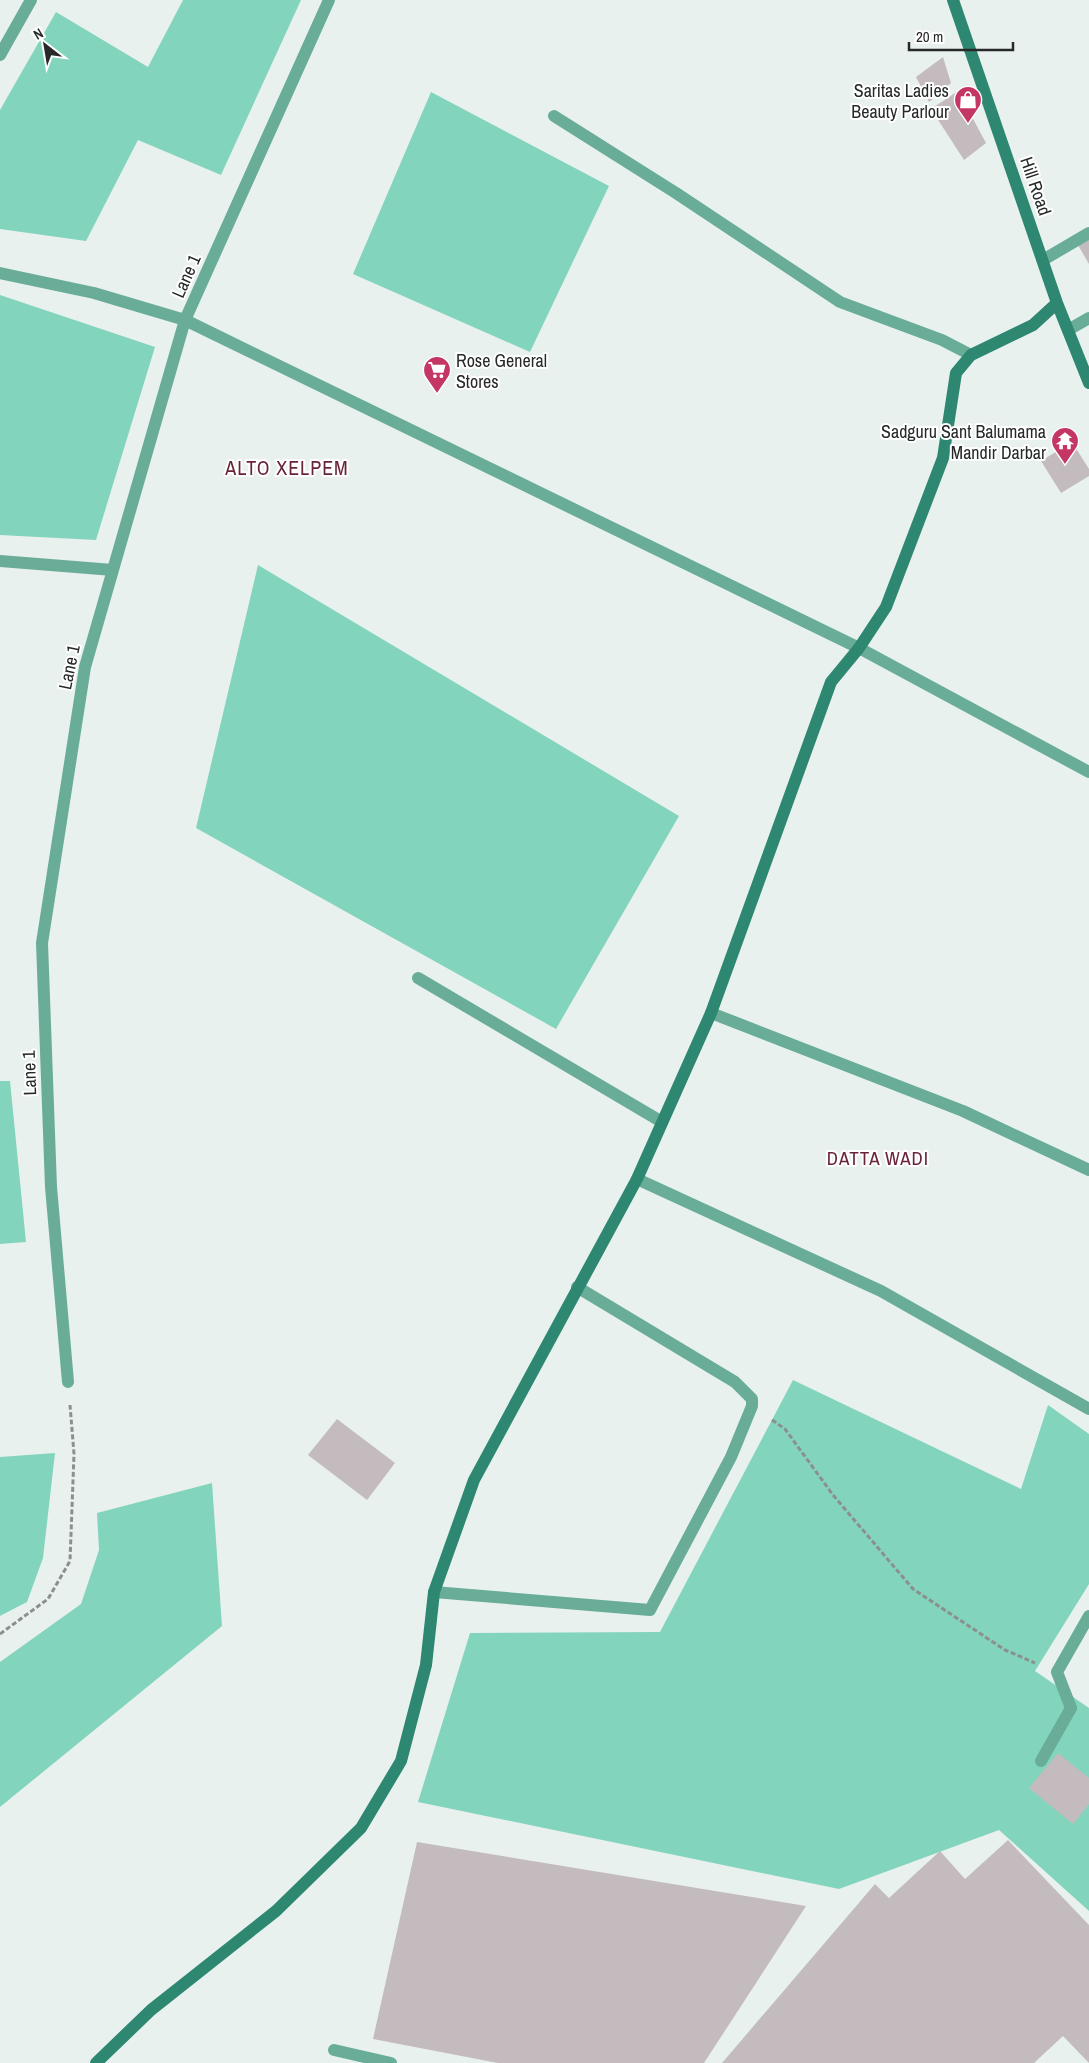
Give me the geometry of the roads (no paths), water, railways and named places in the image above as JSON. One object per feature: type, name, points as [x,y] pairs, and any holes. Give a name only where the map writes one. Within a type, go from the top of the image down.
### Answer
[{"type":"street","points":[[0,55],[31,0]]},
{"type":"street","name":"Lane 1","points":[[68,1382],[52,1187],[42,943],[85,667],[185,320],[329,0]]},
{"type":"street","name":"Hill Road","points":[[953,0],[1058,303],[1089,383]]},
{"type":"street","points":[[554,116],[676,193],[840,302],[942,340],[971,355]]},
{"type":"street","points":[[1043,260],[1089,233]]},
{"type":"street","points":[[0,273],[94,293],[185,320],[859,648],[1089,772]]},
{"type":"street","points":[[96,2063],[151,2010],[276,1911],[361,1828],[401,1761],[426,1665],[434,1592],[474,1480],[577,1286],[637,1179],[711,1013],[831,682],[859,648],[886,606],[944,458],[956,373],[971,355],[1033,325],[1058,303]]},
{"type":"street","points":[[1068,330],[1089,318]]},
{"type":"street","points":[[0,561],[113,570]]},
{"type":"street","points":[[418,978],[662,1122]]},
{"type":"street","points":[[711,1013],[963,1111],[1089,1170]]},
{"type":"street","points":[[637,1179],[881,1291],[1089,1408]]},
{"type":"street","points":[[434,1592],[650,1610],[731,1457],[752,1406],[752,1399],[735,1382],[577,1286]]},
{"type":"street","points":[[1041,1761],[1071,1708],[1056,1672],[1089,1616]]},
{"type":"street","points":[[334,2050],[390,2063]]},
{"type":"place","name":"Saritas Ladies Beauty Parlour","points":[[968,124]]},
{"type":"place","name":"Rose General Stores","points":[[437,394]]},
{"type":"place","name":"Sadguru Sant Balumama Mandir Darbar","points":[[1065,465]]},
{"type":"district","name":"ALTO XELPEM","points":[[287,467]]},
{"type":"district","name":"DATTA WADI","points":[[878,1158]]}]
